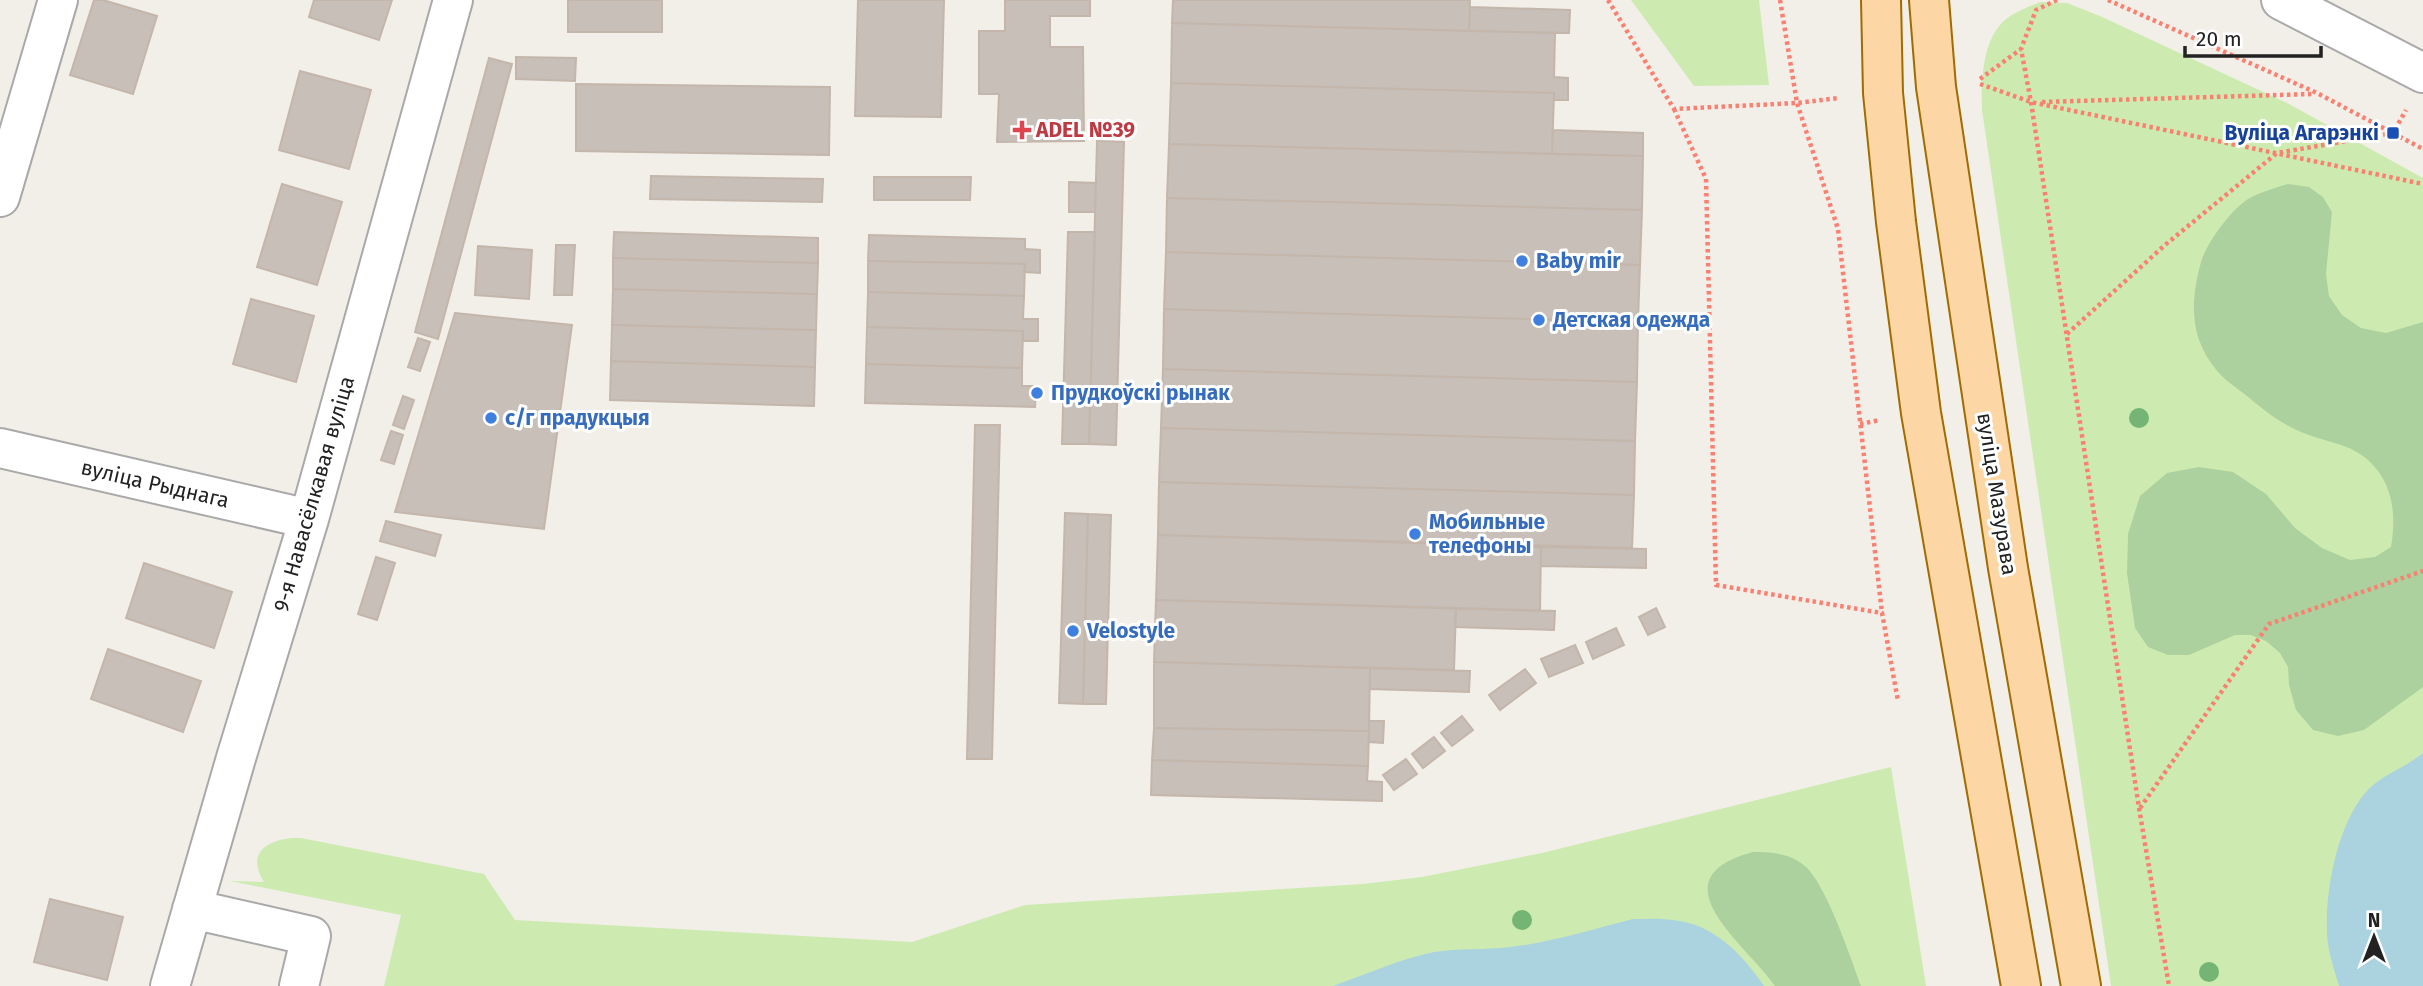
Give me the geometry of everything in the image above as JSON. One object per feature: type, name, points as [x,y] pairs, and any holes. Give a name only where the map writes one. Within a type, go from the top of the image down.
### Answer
[{"type":"main road","points":[[1881,0],[1884,106],[1921,413],[2021,986]]},
{"type":"main road","name":"вуліца Мазурава","points":[[1929,0],[1936,87],[2008,568],[2081,986]]},
{"type":"street","points":[[0,197],[58,0]]},
{"type":"street","name":"9-я Навасёлкавая вуліца","points":[[170,986],[309,519],[453,0]]},
{"type":"street","points":[[2281,0],[2423,73]]},
{"type":"street","name":"вуліца Рыднага","points":[[0,448],[309,519]]},
{"type":"street","points":[[192,909],[310,936],[299,986]]},
{"type":"path","points":[[1608,0],[1674,109],[1706,179],[1716,585],[1882,613]]},
{"type":"path","points":[[1780,0],[1797,103],[1838,229],[1882,613],[1898,701]]},
{"type":"path","points":[[2057,0],[2036,10],[2021,49],[2169,986]]},
{"type":"path","points":[[2108,0],[2317,93],[2423,149]]},
{"type":"path","points":[[2021,49],[1976,82],[2031,102],[2423,184]]},
{"type":"path","points":[[2031,102],[2317,93]]},
{"type":"path","points":[[1674,109],[1797,103],[1849,97]]},
{"type":"path","points":[[2066,335],[2165,245],[2277,153],[2393,133]]},
{"type":"path","points":[[2139,808],[2269,624],[2423,571]]},
{"type":"green space","points":[[1631,0],[1759,0],[1769,85],[1694,86]]},
{"type":"green space","points":[[2040,2],[2067,3],[2100,16],[2289,104],[2423,178],[2423,986],[2111,986],[1982,110],[1984,62],[1997,28],[2017,12]]},
{"type":"green space","points":[[2288,184],[2309,187],[2323,197],[2332,212],[2326,274],[2329,296],[2342,315],[2361,328],[2386,333],[2423,322],[2423,687],[2364,730],[2338,736],[2313,730],[2296,710],[2289,685],[2288,667],[2280,653],[2266,641],[2251,635],[2235,635],[2189,655],[2168,655],[2148,647],[2135,628],[2127,573],[2128,534],[2140,496],[2167,473],[2199,467],[2233,472],[2266,494],[2295,528],[2322,548],[2350,560],[2375,557],[2391,547],[2392,502],[2385,482],[2371,463],[2350,448],[2300,432],[2269,413],[2218,372],[2208,359],[2197,333],[2194,306],[2197,277],[2204,254],[2214,236],[2227,218],[2248,199]]},
{"type":"green space","points":[[1891,767],[1926,986],[384,986],[401,915],[230,881],[264,882],[257,862],[264,848],[280,840],[301,838],[484,874],[515,920],[912,942],[1025,905],[1363,884],[1422,877],[1542,853]]},
{"type":"green space","points":[[1753,852],[1787,856],[1805,866],[1813,875],[1837,922],[1861,986],[1775,986],[1728,932],[1715,913],[1708,895],[1710,878],[1724,864]]},
{"type":"water","points":[[2423,753],[2423,986],[2339,986],[2329,947],[2327,917],[2331,879],[2340,840],[2347,822],[2366,792],[2379,780]]},
{"type":"water","points":[[1633,919],[1667,919],[1701,927],[1736,952],[1764,986],[1333,986],[1425,954],[1535,943]]},
{"type":"building","points":[[94,0],[103,0],[157,16],[133,94],[70,75]]},
{"type":"building","points":[[314,0],[392,0],[379,40],[309,17]]},
{"type":"building","points":[[568,0],[662,0],[662,32],[568,32]]},
{"type":"building","points":[[858,0],[944,0],[941,117],[855,116]]},
{"type":"building","points":[[1005,0],[1090,0],[1090,16],[1050,16],[1050,47],[1083,47],[1084,141],[997,142],[999,94],[979,94],[979,31],[1005,31]]},
{"type":"building","points":[[1173,0],[1470,0],[1469,31],[1172,23]]},
{"type":"building","points":[[1470,7],[1570,10],[1569,33],[1469,31]]},
{"type":"building","points":[[1172,23],[1555,33],[1554,77],[1568,78],[1568,100],[1554,100],[1554,93],[1171,83]]},
{"type":"building","points":[[516,57],[576,58],[575,81],[516,79]]},
{"type":"building","points":[[489,58],[512,64],[438,339],[415,332]]},
{"type":"building","points":[[300,71],[371,90],[349,169],[279,150]]},
{"type":"building","points":[[1171,83],[1554,93],[1552,154],[1169,144]]},
{"type":"building","points":[[576,84],[830,87],[829,155],[576,151]]},
{"type":"building","points":[[1553,130],[1643,133],[1643,156],[1552,154]]},
{"type":"building","points":[[1097,141],[1124,142],[1116,445],[1089,444]]},
{"type":"building","points":[[1169,144],[1643,156],[1642,210],[1167,198]]},
{"type":"building","points":[[651,176],[823,179],[822,202],[650,199]]},
{"type":"building","points":[[874,177],[971,177],[970,200],[874,200]]},
{"type":"building","points":[[1069,182],[1096,183],[1095,212],[1069,212]]},
{"type":"building","points":[[282,184],[342,202],[317,285],[257,267]]},
{"type":"building","points":[[1167,198],[1642,210],[1640,265],[1166,252]]},
{"type":"building","points":[[614,232],[818,238],[818,263],[613,258]]},
{"type":"building","points":[[1068,232],[1095,232],[1089,444],[1062,444]]},
{"type":"building","points":[[869,235],[1025,239],[1025,249],[1040,250],[1040,273],[1024,272],[1025,264],[868,261]]},
{"type":"building","points":[[556,245],[575,245],[572,295],[554,295]]},
{"type":"building","points":[[478,246],[532,250],[529,299],[475,295]]},
{"type":"building","points":[[1166,252],[1640,265],[1638,322],[1164,309]]},
{"type":"building","points":[[613,258],[818,263],[817,294],[613,289]]},
{"type":"building","points":[[868,261],[1025,264],[1024,296],[868,292]]},
{"type":"building","points":[[613,289],[817,294],[816,330],[612,325]]},
{"type":"building","points":[[868,292],[1024,296],[1023,319],[1038,319],[1038,341],[1023,341],[1023,331],[867,327]]},
{"type":"building","points":[[251,299],[314,316],[296,382],[233,364]]},
{"type":"building","points":[[1164,309],[1638,322],[1637,382],[1163,369]]},
{"type":"building","name":"с/г прадукцыя","points":[[455,313],[572,325],[544,529],[395,512]]},
{"type":"building","points":[[612,325],[816,330],[815,367],[611,361]]},
{"type":"building","points":[[867,327],[1023,331],[1022,368],[866,364]]},
{"type":"building","points":[[418,338],[430,342],[420,371],[408,367]]},
{"type":"building","points":[[611,361],[815,367],[814,406],[610,400]]},
{"type":"building","points":[[866,364],[1022,368],[1022,386],[1036,386],[1035,407],[865,403]]},
{"type":"building","points":[[1163,369],[1637,382],[1635,441],[1161,428]]},
{"type":"building","points":[[403,396],[414,400],[404,429],[393,425]]},
{"type":"building","points":[[975,425],[1000,425],[992,759],[967,759]]},
{"type":"building","points":[[1161,428],[1635,441],[1634,495],[1159,482]]},
{"type":"building","points":[[391,431],[403,435],[394,464],[381,460]]},
{"type":"building","points":[[1159,482],[1634,495],[1632,548],[1158,535]]},
{"type":"building","points":[[1065,513],[1088,514],[1083,704],[1059,703]]},
{"type":"building","points":[[1088,514],[1111,515],[1106,704],[1083,704]]},
{"type":"building","points":[[386,521],[441,535],[435,556],[380,541]]},
{"type":"building","points":[[1158,535],[1541,547],[1540,611],[1156,600]]},
{"type":"building","points":[[1541,547],[1646,549],[1646,568],[1541,566]]},
{"type":"building","points":[[376,557],[395,563],[377,620],[358,614]]},
{"type":"building","points":[[144,563],[232,592],[214,648],[126,618]]},
{"type":"building","points":[[1156,600],[1456,608],[1454,670],[1154,662]]},
{"type":"building","points":[[1456,608],[1555,611],[1554,630],[1455,627]]},
{"type":"building","points":[[1656,608],[1665,627],[1648,635],[1639,617]]},
{"type":"building","points":[[1616,628],[1624,645],[1593,659],[1586,642]]},
{"type":"building","points":[[1575,645],[1583,663],[1549,677],[1541,659]]},
{"type":"building","points":[[108,649],[201,681],[183,732],[91,699]]},
{"type":"building","points":[[1154,662],[1370,668],[1369,731],[1154,728]]},
{"type":"building","points":[[1370,668],[1470,671],[1469,692],[1370,689]]},
{"type":"building","points":[[1525,669],[1536,683],[1500,710],[1489,695]]},
{"type":"building","points":[[1462,716],[1473,730],[1452,746],[1441,733]]},
{"type":"building","points":[[1369,721],[1384,721],[1383,743],[1369,742]]},
{"type":"building","points":[[1154,728],[1369,731],[1368,766],[1152,760]]},
{"type":"building","points":[[1434,737],[1445,751],[1423,768],[1412,754]]},
{"type":"building","points":[[1406,759],[1417,774],[1394,790],[1383,775]]},
{"type":"building","points":[[1152,760],[1368,766],[1367,781],[1382,782],[1382,801],[1151,795]]},
{"type":"building","points":[[50,899],[123,917],[107,980],[34,962]]},
{"type":"place","name":"ADEL №39","points":[[1022,130]]},
{"type":"place","name":"Вуліца Агарэнкі","points":[[2393,133]]},
{"type":"place","name":"Baby mir","points":[[1522,261]]},
{"type":"place","name":"Детская одежда","points":[[1539,320]]},
{"type":"place","name":"Прудкоўскі рынак","points":[[1037,393]]},
{"type":"place","name":"с/г прадукцыя","points":[[491,418]]},
{"type":"place","name":"Мобильные телефоны","points":[[1415,534]]},
{"type":"place","name":"Velostyle","points":[[1073,631]]}]
